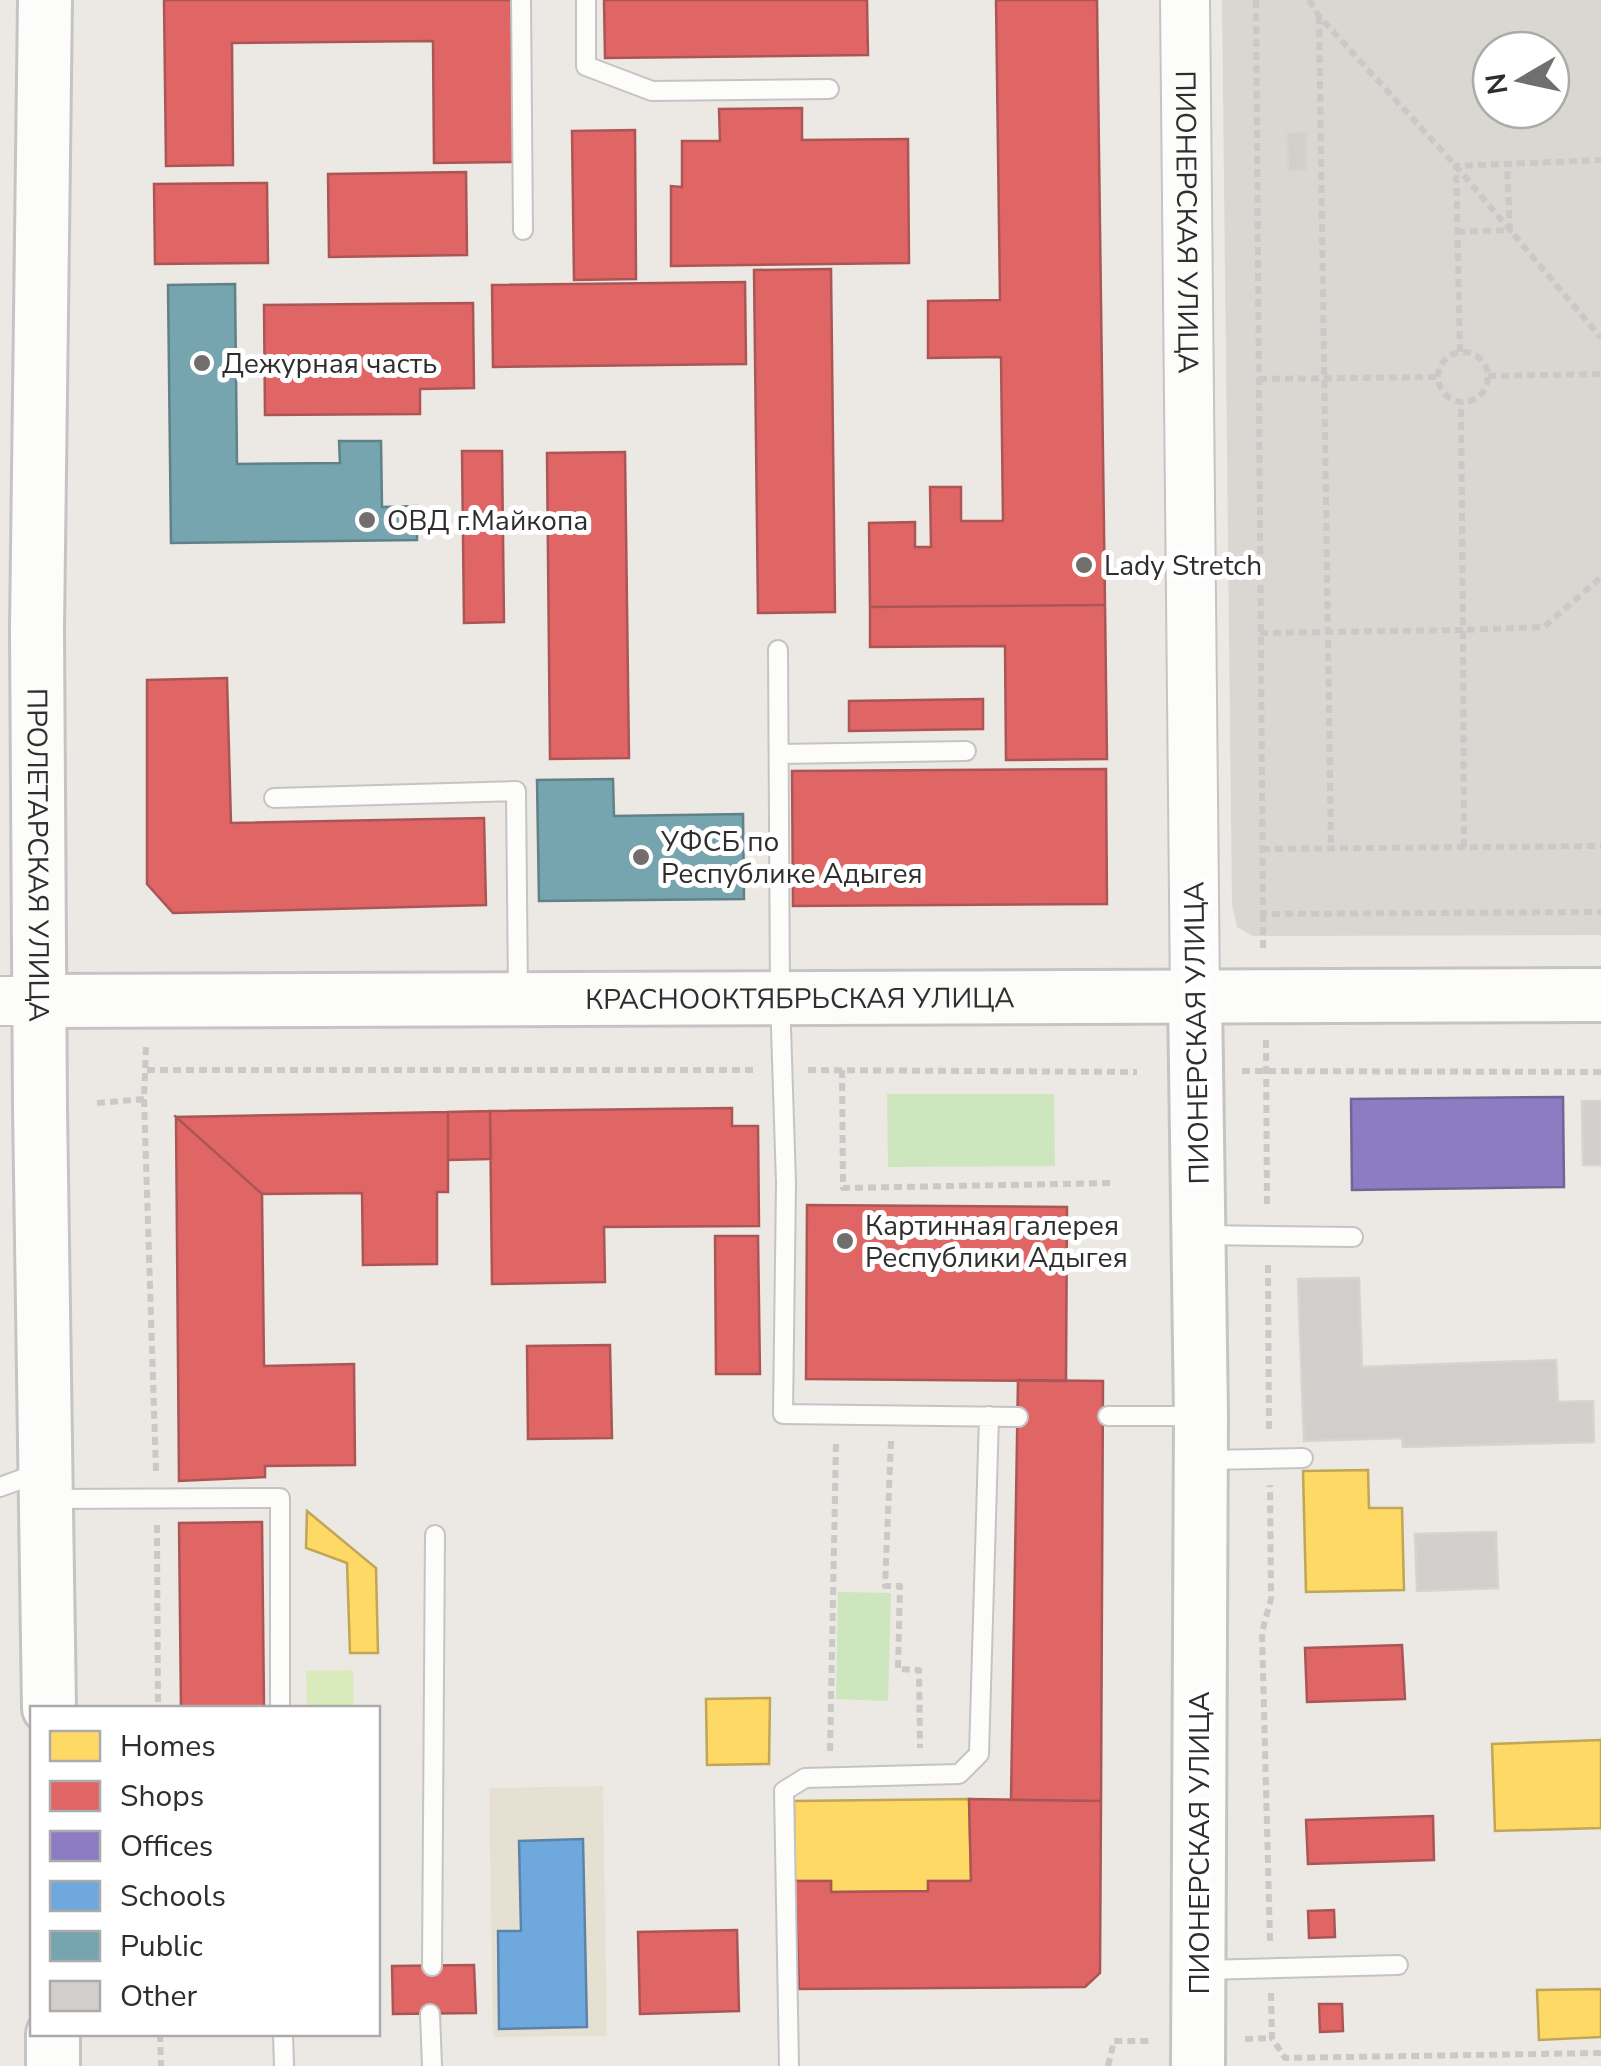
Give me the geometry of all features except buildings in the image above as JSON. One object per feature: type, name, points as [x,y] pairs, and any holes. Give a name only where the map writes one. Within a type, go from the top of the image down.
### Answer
[{"type":"main road","name":"ПРОЛЕТАРСКАЯ УЛИЦА","points":[[45,0],[37,629],[20,1001],[31,1486],[49,1706]]},
{"type":"main road","name":"КРАСНООКТЯБРЬСКАЯ УЛИЦА","points":[[20,1001],[1601,995]]},
{"type":"main road","name":"ПИОНЕРСКАЯ УЛИЦА","points":[[1195,996],[1201,1438],[1198,2066]]},
{"type":"main road","points":[[53,2036],[53,2066]]},
{"type":"street","name":"ПИОНЕРСКАЯ УЛИЦА","points":[[1186,0],[1195,996]]},
{"type":"lane","points":[[521,0],[523,230]]},
{"type":"lane","points":[[586,0],[586,66],[652,91],[830,90]]},
{"type":"lane","points":[[778,650],[780,997],[786,1183],[783,1414],[1018,1417]]},
{"type":"lane","points":[[779,754],[966,751]]},
{"type":"lane","points":[[274,798],[516,791],[518,998]]},
{"type":"lane","points":[[1198,1235],[1353,1237]]},
{"type":"lane","points":[[789,2066],[784,1790],[805,1778],[959,1774],[978,1754],[988,1416]]},
{"type":"lane","points":[[1108,1416],[1269,1459],[1304,1458]]},
{"type":"lane","points":[[31,1486],[157,1498],[280,1498],[280,1706]]},
{"type":"lane","points":[[432,1966],[435,1536]]},
{"type":"lane","points":[[1198,1970],[1398,1966]]},
{"type":"lane","points":[[430,2014],[432,2066]]},
{"type":"lane","points":[[283,2036],[284,2066]]},
{"type":"path","points":[[1256,0],[1262,914],[1601,912]]},
{"type":"path","points":[[1309,0],[1601,338]]},
{"type":"path","points":[[1319,16],[1331,847]]},
{"type":"path","points":[[1456,166],[1601,160]]},
{"type":"path","points":[[1506,164],[1510,230]]},
{"type":"path","points":[[1456,166],[1460,352]]},
{"type":"path","points":[[1457,232],[1510,230]]},
{"type":"path","points":[[1460,352],[1481,358],[1488,376],[1482,394],[1474,401],[1460,402],[1446,396],[1438,376],[1445,359],[1460,352]]},
{"type":"path","points":[[1488,376],[1601,374]]},
{"type":"path","points":[[1258,380],[1438,376]]},
{"type":"path","points":[[1460,402],[1464,846]]},
{"type":"path","points":[[1260,633],[1544,627],[1601,577]]},
{"type":"path","points":[[1262,849],[1601,846]]},
{"type":"path","points":[[146,1046],[158,1706]]},
{"type":"path","points":[[1266,1049],[1270,1599],[1262,1632],[1272,2038],[1285,2062],[1601,2054]]},
{"type":"path","points":[[147,1070],[1137,1072]]},
{"type":"path","points":[[842,1070],[843,1188],[1113,1183]]},
{"type":"path","points":[[1234,1071],[1601,1072]]},
{"type":"path","points":[[98,1102],[144,1099]]},
{"type":"path","points":[[830,1778],[836,1414]]},
{"type":"path","points":[[892,1415],[885,1586],[900,1586],[898,1669],[919,1670],[920,1776]]},
{"type":"path","points":[[160,2036],[160,2066]]},
{"type":"shaded area","points":[[1222,0],[1601,0],[1601,935],[1253,936],[1237,927],[1232,905]]},
{"type":"shaded area","points":[[603,1786],[607,2036],[493,2037],[489,1788]]},
{"type":"green space","points":[[887,1094],[1054,1094],[1055,1166],[888,1167]]},
{"type":"green space","points":[[838,1592],[891,1593],[888,1701],[836,1699]]},
{"type":"green space","points":[[353,1670],[354,1706],[307,1706],[306,1671]]},
{"type":"place","name":"Дежурная часть","points":[[202,363]]},
{"type":"place","name":"ОВД г.Майкопа","points":[[367,520]]},
{"type":"place","name":"Lady Stretch","points":[[1084,565]]},
{"type":"place","name":"УФСБ по Республике Адыгея","points":[[641,857]]},
{"type":"place","name":"Картинная галерея Республики Адыгея","points":[[845,1241]]}]
